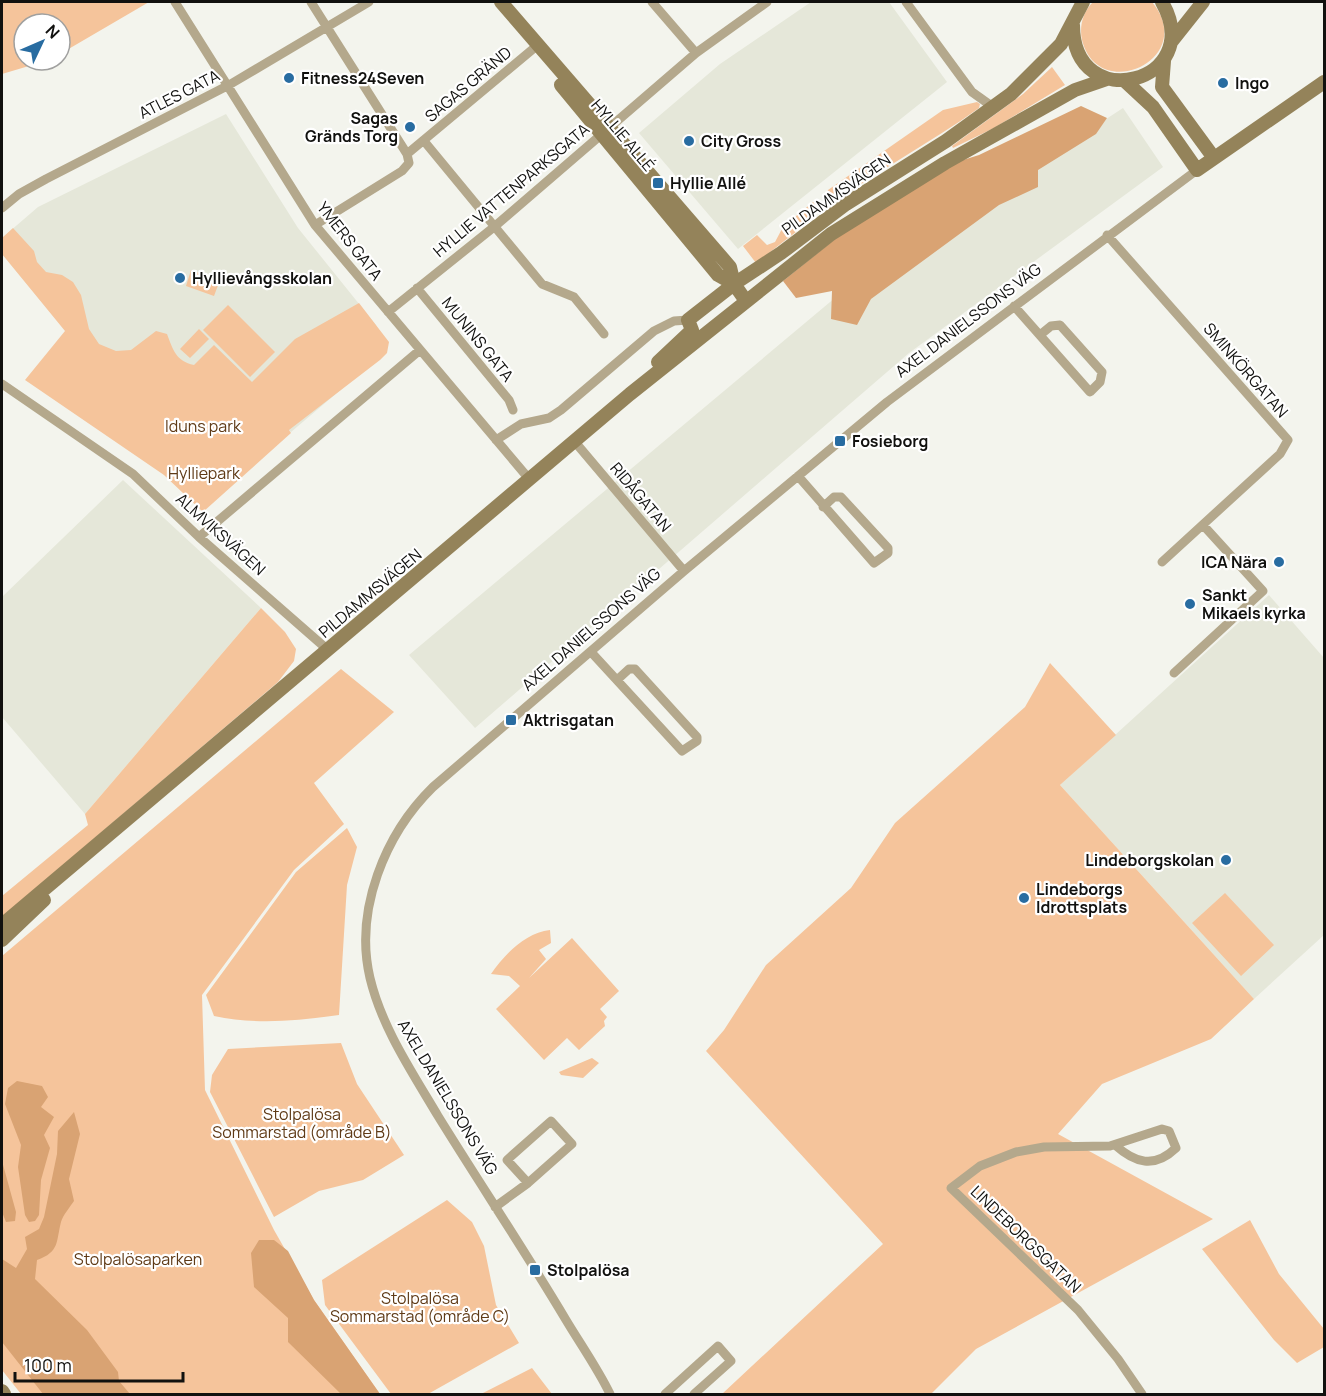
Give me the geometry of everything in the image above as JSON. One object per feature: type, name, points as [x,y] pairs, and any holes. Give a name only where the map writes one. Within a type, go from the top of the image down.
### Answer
[{"type":"main road","name":"HYLLIE ALLÉ","points":[[492,2],[604,131],[730,267],[734,284],[746,301]]},
{"type":"main road","name":"HYLLIE ALLÉ","points":[[501,2],[604,131]]},
{"type":"main road","name":"PILDAMMSVÄGEN","points":[[1162,2],[1169,14],[1172,28],[1171,43]]},
{"type":"main road","name":"PILDAMMSVÄGEN","points":[[1073,25],[1075,48],[1080,58],[1096,74],[1107,79],[1125,81],[1141,78],[1154,70],[1164,59],[1171,43],[1203,2]]},
{"type":"main road","name":"PILDAMMSVÄGEN","points":[[630,394],[692,330],[688,320],[734,284],[781,253],[873,185],[946,141],[993,107],[1036,71],[1073,25],[1080,4]]},
{"type":"main road","points":[[1164,59],[1162,87],[1214,158]]},
{"type":"main road","name":"PILDAMMSVÄGEN","points":[[2,925],[630,394],[831,234],[885,198],[1075,90],[1107,79]]},
{"type":"main road","points":[[1125,81],[1153,107],[1197,170]]},
{"type":"main road","name":"AXEL DANIELSSONS VÄG","points":[[1197,170],[1324,82]]},
{"type":"main road","name":"PILDAMMSVÄGEN","points":[[2,940],[132,816]]},
{"type":"main road","points":[[2,1391],[4,1395]]},
{"type":"street","name":"YMERS GATA","points":[[175,2],[315,225],[530,480]]},
{"type":"street","points":[[311,2],[407,154]]},
{"type":"street","name":"ATLES GATA","points":[[2,208],[19,194],[229,85],[369,2]]},
{"type":"street","points":[[652,2],[696,52]]},
{"type":"street","name":"HYLLIE VATTENPARKSGATA","points":[[388,312],[494,227],[696,52],[767,2]]},
{"type":"street","points":[[906,2],[972,92],[993,107]]},
{"type":"street","name":"SAGAS GRÄND","points":[[315,225],[402,171],[409,163],[407,154],[533,49]]},
{"type":"street","name":"SAGAS GRÄND","points":[[423,141],[542,284],[574,297],[604,334]]},
{"type":"street","name":"AXEL DANIELSSONS VÄG","points":[[610,1395],[546,1286],[413,1074],[384,1020],[369,975],[367,929],[377,874],[388,849],[422,798],[684,571],[887,402],[1197,170]]},
{"type":"street","name":"SMINKÖRGATAN","points":[[1107,236],[1287,440],[1280,454],[1206,523]]},
{"type":"street","name":"MUNINS GATA","points":[[417,288],[509,400],[513,410]]},
{"type":"street","points":[[1014,306],[1090,392],[1100,382],[1102,372],[1060,325],[1051,326],[1040,335]]},
{"type":"street","points":[[496,440],[521,424],[549,418],[654,331],[674,321],[688,320]]},
{"type":"street","points":[[199,537],[420,350]]},
{"type":"street","name":"ALMVIKSVÄGEN","points":[[2,384],[132,474],[199,537],[328,650]]},
{"type":"street","name":"RIDÅGATAN","points":[[575,442],[684,571]]},
{"type":"street","points":[[798,477],[823,507],[874,563],[888,553],[888,548],[841,497],[834,497],[823,507]]},
{"type":"street","points":[[1162,562],[1206,523],[1263,591],[1174,674]]},
{"type":"street","points":[[591,652],[682,751],[697,741],[697,737],[635,669],[629,669],[617,680]]},
{"type":"street","points":[[495,1207],[528,1184],[572,1144],[551,1120],[507,1160],[528,1184]]},
{"type":"street","name":"LINDEBORGSGATAN","points":[[1115,1145],[1131,1159],[1142,1162],[1170,1154],[1176,1148],[1169,1131],[1162,1129],[1115,1145],[1044,1147],[1016,1152],[980,1166],[951,1188],[1078,1310],[1118,1359],[1142,1395]]},
{"type":"street","points":[[664,1395],[718,1346],[731,1360],[694,1395]]},
{"type":"shaded area","points":[[811,2],[889,2],[947,82],[738,249],[639,133],[720,64]]},
{"type":"shaded area","points":[[1081,106],[1107,118],[1096,134],[1038,170],[1038,187],[999,205],[871,299],[857,325],[831,319],[832,291],[796,298],[783,281],[835,239],[944,166],[979,155]]},
{"type":"shaded area","points":[[1123,108],[1163,167],[909,353],[475,728],[409,655],[842,292]]},
{"type":"shaded area","name":"Hyllievångsskolan","points":[[226,114],[298,228],[376,325],[384,353],[291,432],[265,407],[107,381],[2,254],[2,238],[38,207]]},
{"type":"shaded area","points":[[123,480],[261,608],[85,814],[2,717],[2,597]]},
{"type":"shaded area","name":"Lindeborgskolan","points":[[1269,595],[1324,658],[1324,935],[1254,999],[1060,785]]},
{"type":"shaded area","points":[[17,1081],[42,1086],[48,1097],[41,1107],[54,1117],[44,1135],[50,1148],[41,1180],[39,1215],[35,1221],[29,1222],[25,1215],[18,1167],[21,1145],[5,1104],[8,1088]]},
{"type":"shaded area","points":[[74,1112],[80,1134],[69,1179],[74,1201],[62,1219],[56,1245],[50,1253],[37,1260],[35,1279],[87,1330],[118,1372],[119,1381],[130,1394],[43,1394],[2,1342],[2,1259],[16,1268],[27,1249],[25,1237],[39,1229],[44,1217],[57,1154],[58,1131]]},
{"type":"shaded area","points":[[2,1161],[16,1212],[15,1221],[6,1222],[2,1212]]},
{"type":"shaded area","points":[[259,1240],[274,1240],[288,1251],[314,1300],[380,1394],[341,1394],[288,1342],[288,1318],[254,1287],[251,1253]]},
{"type":"green space","points":[[2,2],[149,2],[72,47],[72,12],[12,12],[12,71],[2,74]]},
{"type":"green space","points":[[1093,2],[1152,2],[1163,23],[1163,41],[1155,56],[1141,67],[1124,72],[1106,70],[1092,59],[1082,40],[1081,30],[1084,15]]},
{"type":"green space","points":[[1052,67],[1065,85],[994,128],[953,148],[952,146],[1023,94]]},
{"type":"green space","points":[[977,102],[980,104],[979,108],[825,210],[828,190],[943,110]]},
{"type":"green space","points":[[813,202],[818,207],[810,221],[756,263],[743,246],[757,235],[767,245],[775,242],[783,227]]},
{"type":"green space","name":"Iduns park","points":[[13,228],[34,251],[37,262],[46,272],[62,275],[73,282],[81,295],[89,329],[99,344],[116,351],[131,350],[156,331],[167,334],[179,358],[194,365],[214,345],[252,382],[295,339],[359,303],[389,342],[387,353],[289,430],[291,433],[203,512],[164,475],[25,380],[65,331],[2,254],[2,238]]},
{"type":"green space","points":[[191,270],[220,280],[214,296],[186,286]]},
{"type":"green space","points":[[228,305],[275,352],[250,377],[203,330]]},
{"type":"green space","points":[[199,329],[209,339],[190,358],[180,349]]},
{"type":"green space","points":[[261,608],[285,632],[296,649],[294,661],[278,682],[2,917],[2,896],[88,825],[85,814]]},
{"type":"green space","points":[[1050,663],[1116,735],[1060,785],[1254,999],[1211,1039],[1102,1084],[1058,1134],[1213,1219],[976,1349],[931,1394],[722,1394],[883,1244],[706,1051],[724,1030],[766,965],[851,888],[895,823],[1025,707]]},
{"type":"green space","name":"Stolpalösaparken","points":[[341,669],[394,712],[314,783],[344,824],[294,870],[202,995],[205,1090],[274,1230],[314,1300],[380,1394],[21,1394],[2,1370],[2,956]]},
{"type":"green space","points":[[347,828],[357,847],[347,885],[339,1015],[276,1021],[214,1016],[206,995],[296,872]]},
{"type":"green space","points":[[1225,893],[1274,945],[1241,976],[1192,923]]},
{"type":"green space","points":[[550,930],[551,943],[539,950],[546,959],[529,978],[572,938],[619,991],[600,1009],[607,1017],[604,1021],[605,1026],[579,1050],[567,1038],[544,1060],[496,1009],[520,986],[509,976],[491,974],[503,959],[524,940]]},
{"type":"green space","name":"Stolpalösa Sommarstad (område B)","points":[[341,1043],[357,1084],[404,1155],[363,1180],[319,1191],[274,1217],[210,1092],[212,1075],[228,1049]]},
{"type":"green space","points":[[592,1058],[599,1063],[583,1078],[561,1075],[559,1072]]},
{"type":"green space","name":"Stolpalösa Sommarstad (område C)","points":[[447,1200],[472,1222],[484,1246],[496,1305],[519,1343],[428,1394],[391,1394],[325,1305],[322,1280]]},
{"type":"green space","points":[[1250,1220],[1279,1274],[1324,1329],[1324,1347],[1297,1363],[1274,1340],[1202,1249]]},
{"type":"green space","points":[[532,1368],[552,1394],[481,1394]]},
{"type":"place","name":"Fitness24Seven","points":[[289,78]]},
{"type":"place","name":"Ingo","points":[[1223,83]]},
{"type":"place","name":"Sagas Gränds Torg","points":[[410,127]]},
{"type":"place","name":"City Gross","points":[[689,141]]},
{"type":"place","name":"Hyllie Allé","points":[[658,183]]},
{"type":"place","name":"Hyllievångsskolan","points":[[180,278]]},
{"type":"place","name":"Fosieborg","points":[[840,441]]},
{"type":"place","name":"ICA Nära","points":[[1279,562]]},
{"type":"place","name":"Sankt Mikaels kyrka","points":[[1190,604]]},
{"type":"place","name":"Aktrisgatan","points":[[511,720]]},
{"type":"place","name":"Lindeborgskolan","points":[[1226,860]]},
{"type":"place","name":"Lindeborgs Idrottsplats","points":[[1024,898]]},
{"type":"place","name":"Stolpalösa","points":[[535,1270]]},
{"type":"park label","name":"Hylliepark","points":[[204,473]]}]
